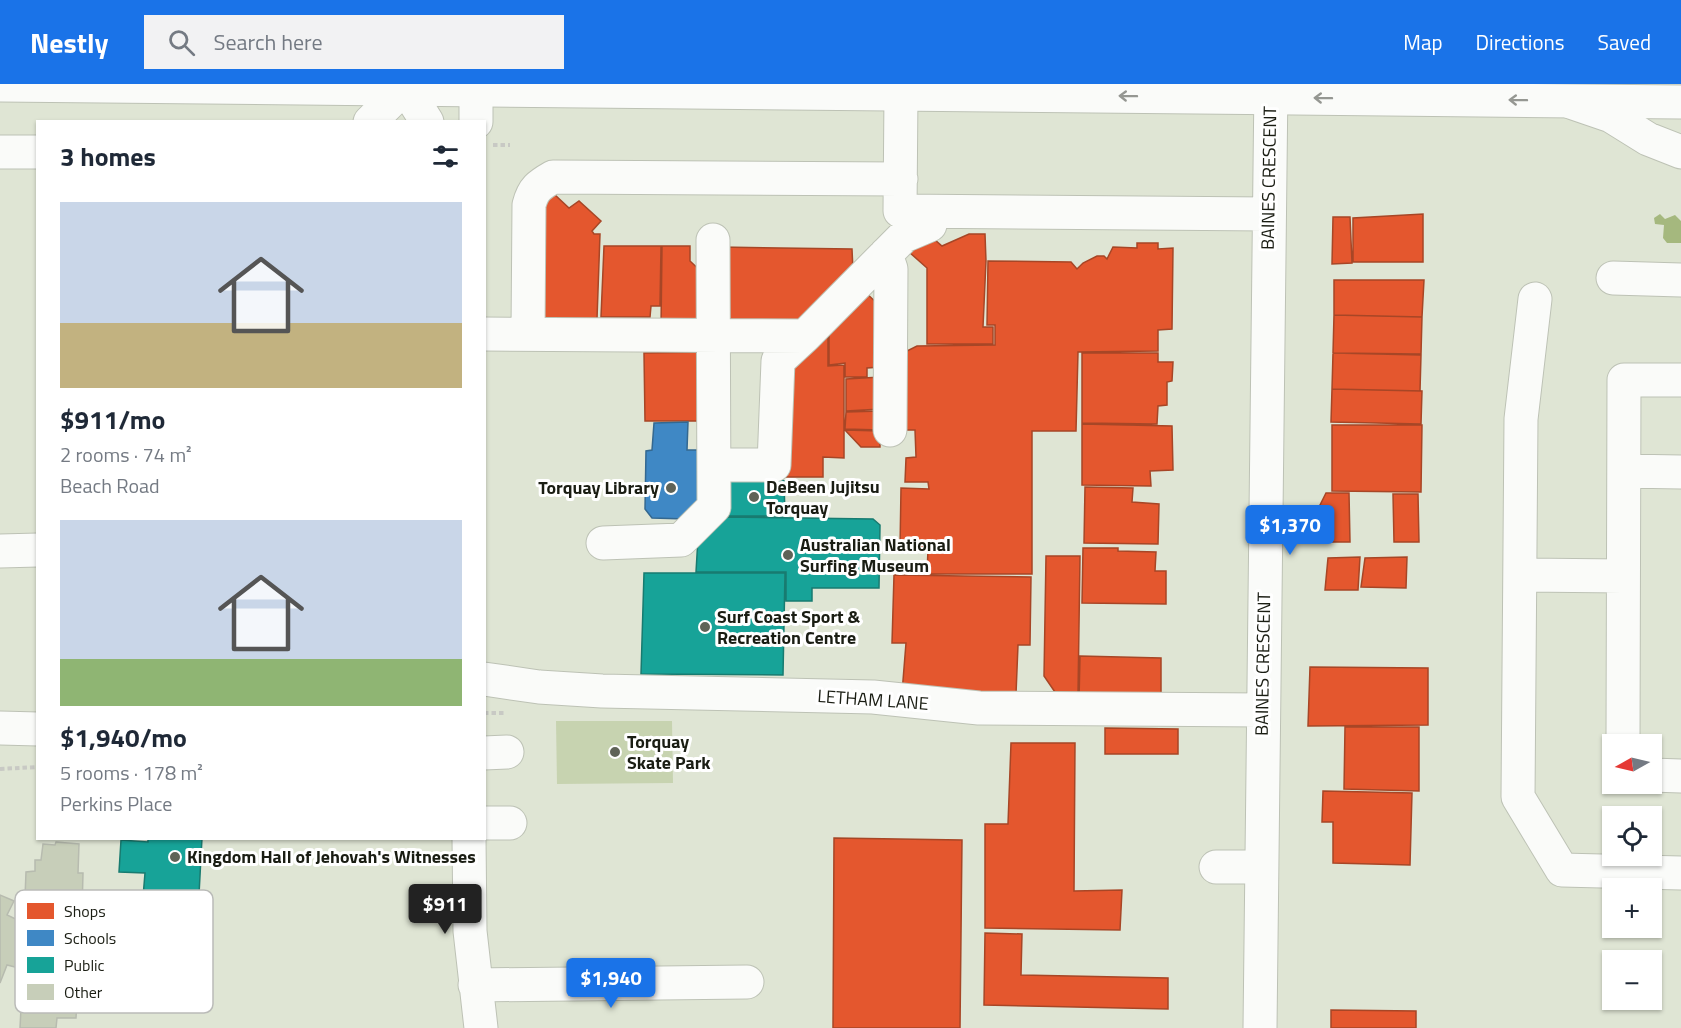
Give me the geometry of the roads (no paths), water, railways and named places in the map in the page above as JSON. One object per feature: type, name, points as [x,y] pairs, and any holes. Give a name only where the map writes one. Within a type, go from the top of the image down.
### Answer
[{"type":"street","points":[[0,85],[403,89],[476,98],[1271,91],[1681,102]]},
{"type":"street","points":[[372,120],[403,89]]},
{"type":"street","points":[[403,89],[426,120]]},
{"type":"street","name":"BAINES CRESCENT","points":[[1260,1028],[1271,91]]},
{"type":"street","points":[[901,94],[900,211],[1269,214]]},
{"type":"street","points":[[1566,100],[1611,116],[1648,139],[1681,152]]},
{"type":"street","points":[[0,152],[36,152]]},
{"type":"street","points":[[528,334],[529,205],[532,193],[538,185],[553,177],[901,179]]},
{"type":"street","points":[[714,465],[774,465],[778,361],[904,236],[930,225]]},
{"type":"street","points":[[603,543],[681,540],[714,507],[713,240]]},
{"type":"street","points":[[886,254],[891,269],[890,430]]},
{"type":"street","points":[[1613,278],[1681,280]]},
{"type":"street","points":[[1535,299],[1521,419],[1518,797],[1562,870],[1681,873]]},
{"type":"street","points":[[486,334],[805,336]]},
{"type":"street","points":[[1623,734],[1624,380],[1681,380]]},
{"type":"street","points":[[1624,471],[1681,472]]},
{"type":"street","points":[[0,551],[36,550]]},
{"type":"street","points":[[1520,575],[1623,576]]},
{"type":"street","name":"LETHAM LANE","points":[[486,679],[538,679],[873,697],[979,708],[1262,711]]},
{"type":"street","points":[[0,728],[36,729]]},
{"type":"street","points":[[1662,775],[1681,776]]},
{"type":"street","points":[[469,840],[470,931],[481,1028]]},
{"type":"street","points":[[1216,867],[1261,867]]},
{"type":"street","points":[[475,985],[747,982]]},
{"type":"place","name":"Torquay Library","points":[[671,488]]},
{"type":"place","name":"DeBeen Jujitsu Torquay","points":[[754,497]]},
{"type":"place","name":"Australian National Surfing Museum","points":[[788,555]]},
{"type":"place","name":"Surf Coast Sport & Recreation Centre","points":[[705,627]]},
{"type":"place","name":"Torquay Skate Park","points":[[615,752]]},
{"type":"place","name":"Kingdom Hall of Jehovah's Witnesses","points":[[175,857]]}]
